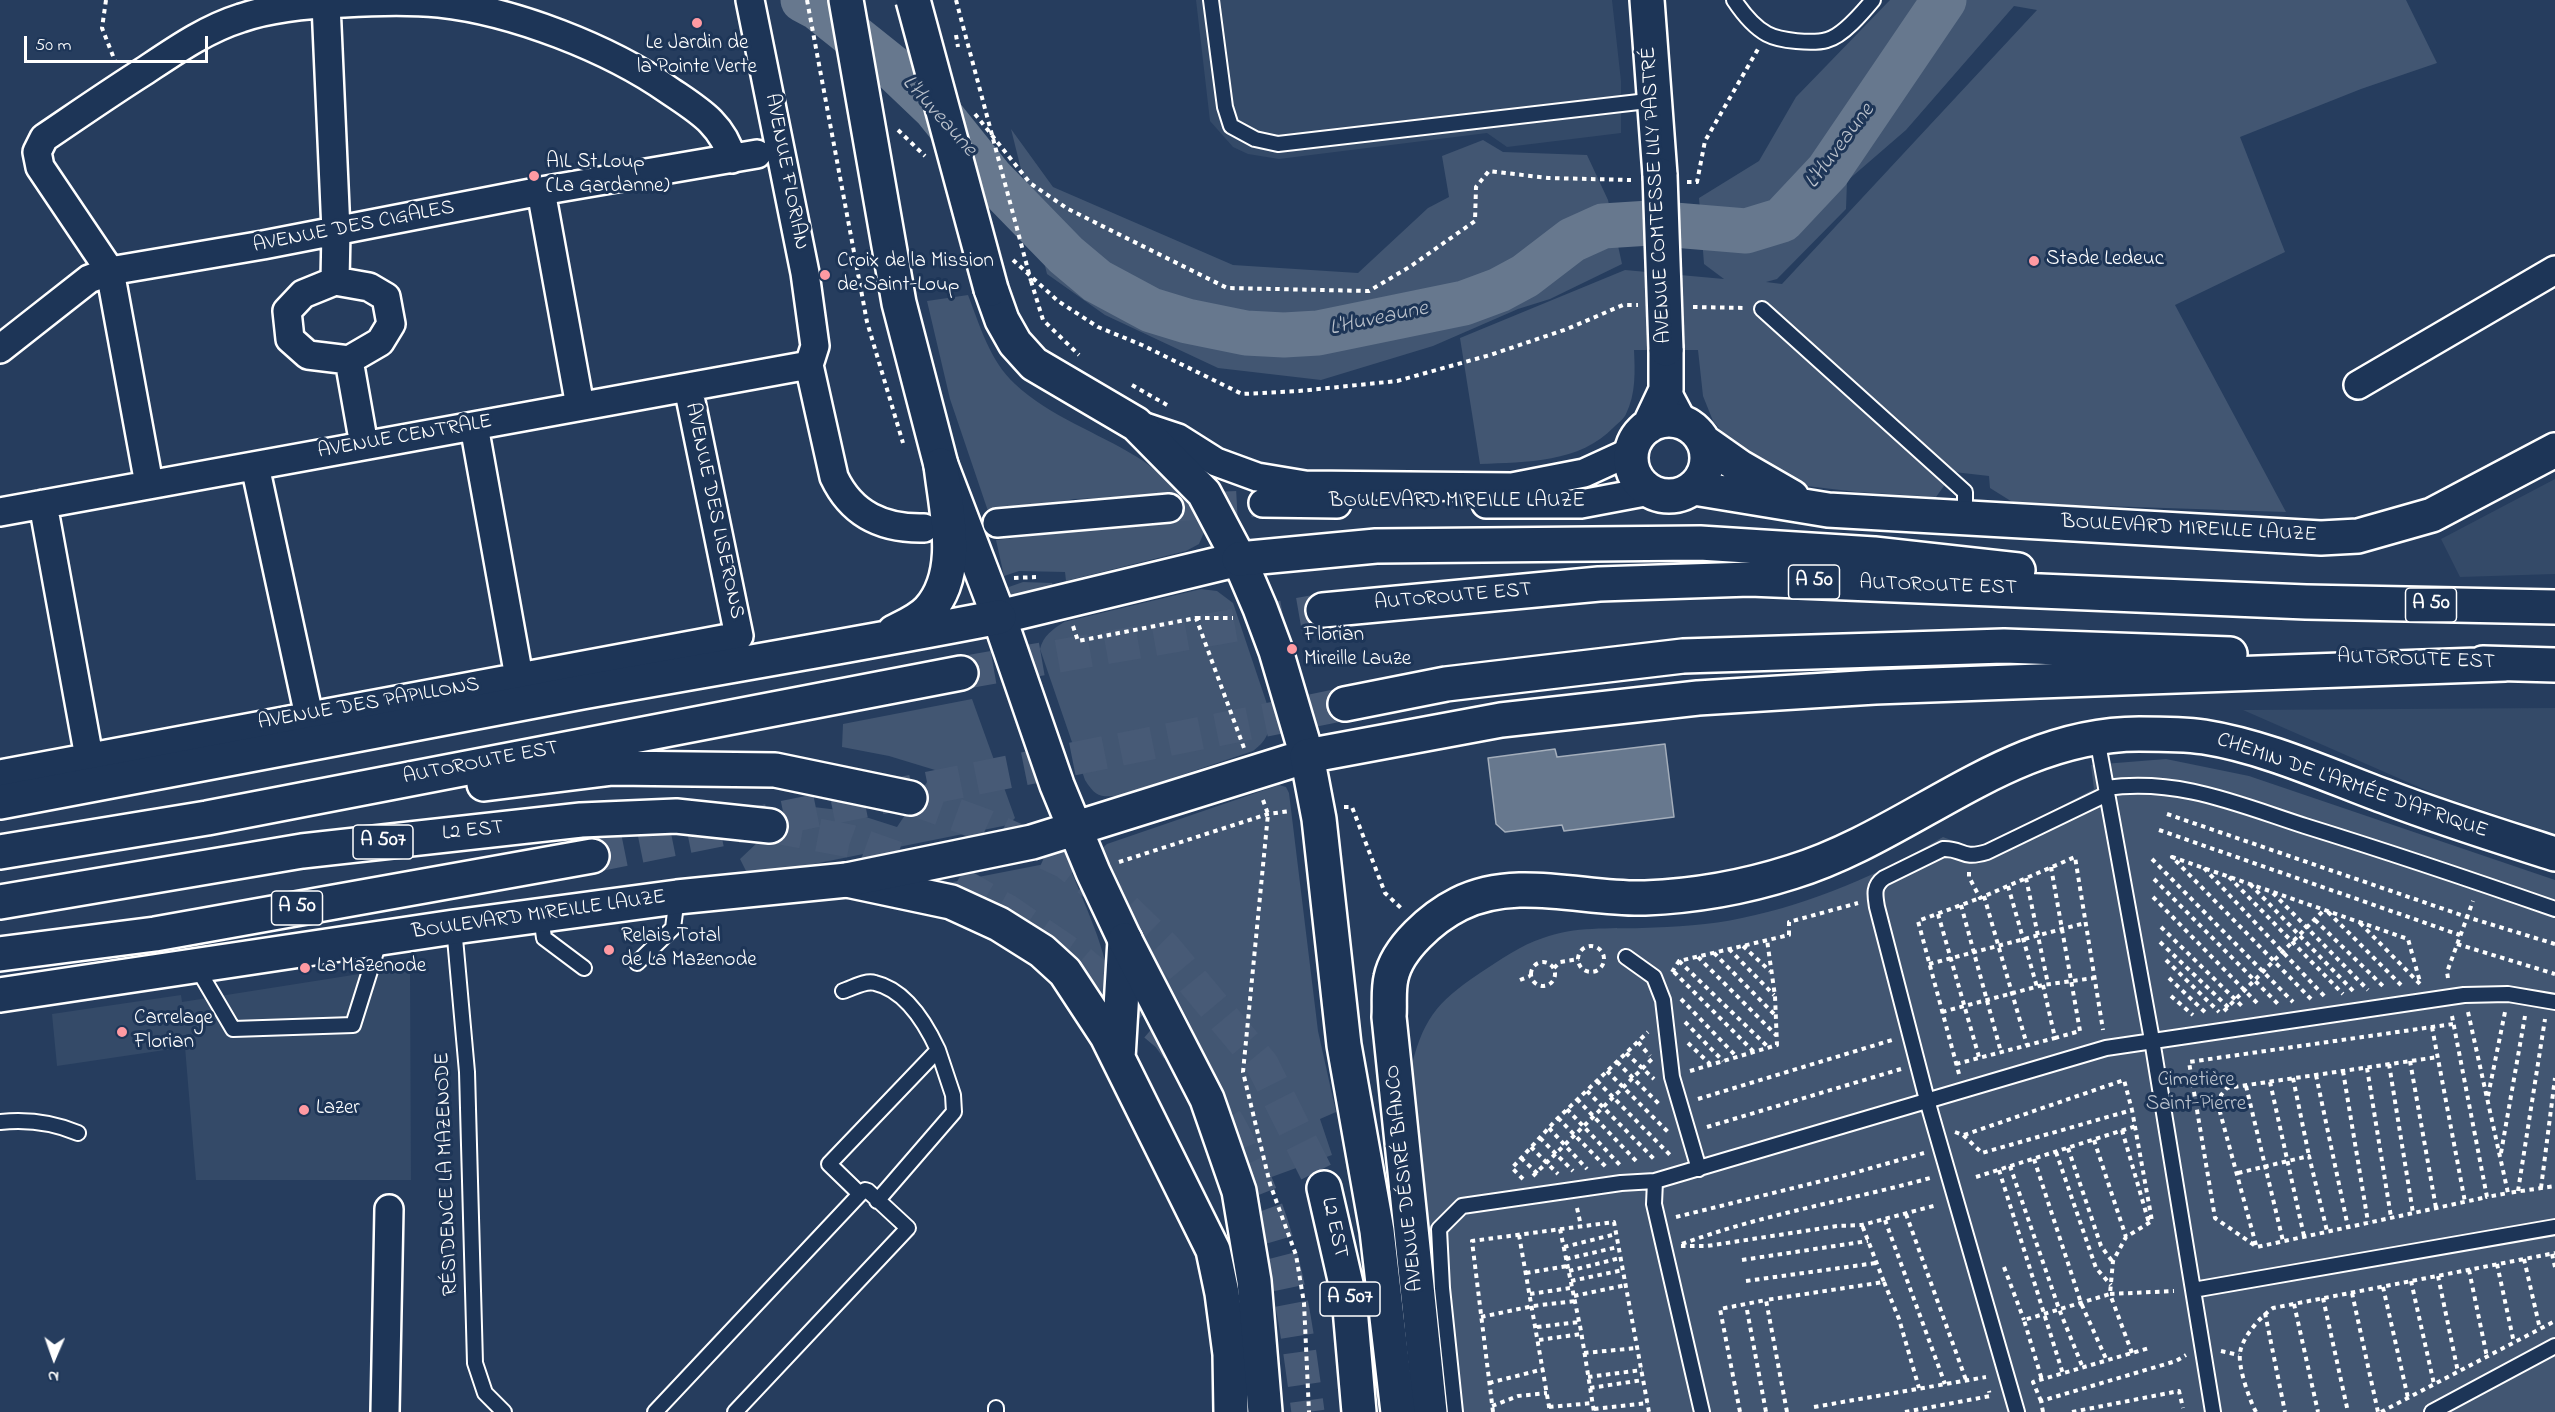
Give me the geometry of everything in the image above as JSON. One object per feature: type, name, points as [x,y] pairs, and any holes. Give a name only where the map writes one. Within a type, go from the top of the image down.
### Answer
[{"type":"main road","points":[[846,0],[899,303],[941,465],[999,617],[1074,827],[1125,940],[1207,1099],[1239,1191],[1254,1281],[1265,1412]]},
{"type":"main road","points":[[913,0],[991,289],[1002,320],[1015,343],[1034,364],[1136,424],[1204,493],[1239,560],[1276,651],[1307,756],[1319,819],[1344,1046],[1377,1231],[1398,1412]]},
{"type":"main road","name":"AVENUE COMTESSE LILY PASTRÉ","points":[[1640,438],[1666,390],[1662,179],[1647,0]]},
{"type":"main road","points":[[1666,420],[1694,432],[1707,453],[1702,478],[1694,488],[1680,495],[1665,496],[1650,491],[1638,481],[1632,466],[1640,438],[1666,420]]},
{"type":"main road","name":"BOULEVARD MIREILLE LAUZE","points":[[1694,432],[1740,467],[1804,504]]},
{"type":"main road","name":"BOULEVARD MIREILLE LAUZE","points":[[1694,488],[1728,495],[1804,504],[1828,510],[2321,538],[2358,536],[2432,516],[2555,450]]},
{"type":"main road","points":[[875,641],[912,623],[929,610],[947,580],[951,561],[941,465]]},
{"type":"main road","points":[[0,802],[244,758],[581,692],[999,617],[1239,560],[1376,546],[1700,543],[1874,554],[2306,602]]},
{"type":"main road","name":"AUTOROUTE EST","points":[[1323,610],[1599,584],[1750,579],[2306,602],[2555,607]]},
{"type":"main road","name":"AUTOROUTE EST","points":[[1345,704],[1470,681],[1683,656],[1789,651],[2004,646],[2555,665]]},
{"type":"main road","name":"BOULEVARD MIREILLE LAUZE","points":[[0,995],[454,927],[677,897],[847,880],[1032,842],[1307,756],[1501,720],[1698,698],[1875,687],[2505,664]]},
{"type":"main road","name":"AUTOROUTE EST","points":[[0,852],[207,818],[961,673]]},
{"type":"main road","name":"CHEMIN DE L'ARMÉE D'AFRIQUE","points":[[1415,938],[1460,903],[1493,893],[1531,890],[1645,898],[1727,889],[1794,872],[1861,846],[1967,784],[2009,763],[2064,744],[2137,734],[2203,737],[2252,748],[2438,817],[2555,854]]},
{"type":"main road","name":"A 507","points":[[207,818],[614,768],[775,770],[910,798]]},
{"type":"main road","name":"L2 EST","points":[[0,902],[302,851],[581,820],[676,816],[770,826]]},
{"type":"main road","name":"A 50","points":[[0,954],[155,934],[592,856]]},
{"type":"main road","points":[[847,880],[951,902],[999,924],[1042,951],[1065,972],[1107,1036],[1213,1250],[1222,1293],[1230,1354],[1231,1412]]},
{"type":"main road","name":"AVENUE DÉSIRÉ BIANCO","points":[[1415,938],[1391,976],[1389,1017],[1430,1412]]},
{"type":"main road","points":[[1117,1060],[1125,940]]},
{"type":"main road","name":"L2 EST","points":[[1324,1188],[1349,1297],[1359,1412]]},
{"type":"street","name":"AVENUE DES CIGALES","points":[[0,350],[89,279],[110,271],[336,231],[541,191],[744,157],[698,110],[658,82],[611,56],[540,28],[484,10],[441,3],[405,0],[326,4]]},
{"type":"street","name":"AVENUE FLORIAN","points":[[750,0],[805,273],[815,346],[809,365]]},
{"type":"street","points":[[149,484],[110,271],[40,167],[37,152],[44,138],[183,45],[242,18],[274,10],[326,4],[336,231],[335,281]]},
{"type":"street","points":[[541,191],[580,406]]},
{"type":"street","points":[[2358,384],[2555,270]]},
{"type":"street","points":[[335,281],[369,287],[386,297],[391,324],[380,342],[349,360],[308,355],[290,339],[287,311],[303,294],[335,281]]},
{"type":"street","points":[[349,360],[364,445]]},
{"type":"street","points":[[809,365],[834,477],[840,491],[851,503],[880,523],[903,529],[924,528]]},
{"type":"street","name":"AVENUE CENTRALE","points":[[0,512],[809,365]]},
{"type":"street","name":"AVENUE DES LISERONS","points":[[687,387],[739,636]]},
{"type":"street","name":"AVENUE COMTESSE LILY PASTRÉ","points":[[1666,390],[1694,432]]},
{"type":"street","name":"BOULEVARD MIREILLE LAUZE","points":[[1136,424],[1178,438],[1216,462],[1257,477],[1305,485],[1512,487],[1584,473],[1640,438]]},
{"type":"street","points":[[474,426],[519,677]]},
{"type":"street","points":[[255,466],[309,716]]},
{"type":"street","name":"BOULEVARD MIREILLE LAUZE","points":[[1263,504],[1581,504],[1650,491]]},
{"type":"street","points":[[43,504],[89,757]]},
{"type":"street","points":[[997,523],[1170,508]]},
{"type":"street","name":"AVENUE DES PAPILLONS","points":[[0,774],[739,636]]},
{"type":"street","points":[[386,1412],[389,1209]]},
{"type":"lane","points":[[1211,0],[1225,107],[1231,126],[1255,139],[1278,144],[1656,100]]},
{"type":"lane","points":[[1734,0],[1744,14],[1767,34],[1802,42],[1829,40],[1856,20],[1873,0]]},
{"type":"lane","points":[[1762,309],[1965,492],[1965,517]]},
{"type":"lane","points":[[2097,738],[2152,1040],[2213,1412]]},
{"type":"lane","points":[[2017,1412],[1927,1100],[1875,898],[1877,883],[1943,849],[1970,856],[1987,852],[2107,791],[2135,784],[2185,788],[2381,849],[2555,909]]},
{"type":"lane","points":[[637,963],[673,928],[677,897]]},
{"type":"lane","points":[[541,916],[544,938],[584,968]]},
{"type":"lane","name":"RÉSIDENCE LA MAZENODE","points":[[454,927],[467,1072],[476,1363],[485,1392],[504,1412]]},
{"type":"lane","points":[[196,966],[233,1029],[353,1025],[380,938]]},
{"type":"lane","points":[[1626,957],[1656,976],[1663,1000],[1674,1083],[1690,1138],[1693,1170]]},
{"type":"lane","points":[[843,991],[867,982],[875,983],[892,991],[912,1007],[927,1026],[938,1050],[953,1095],[954,1112],[877,1201]]},
{"type":"lane","points":[[1455,1412],[1442,1288],[1439,1229],[1462,1206],[1596,1186],[1655,1181],[2106,1048],[2454,996],[2508,994],[2551,1001]]},
{"type":"lane","points":[[860,1194],[829,1164],[938,1050]]},
{"type":"lane","points":[[0,1122],[36,1120],[62,1126],[78,1133]]},
{"type":"lane","points":[[1655,1181],[1654,1204],[1657,1221],[1702,1412]]},
{"type":"lane","points":[[655,1412],[866,1190],[908,1228],[735,1412]]},
{"type":"lane","points":[[2193,1290],[2555,1227]]},
{"type":"lane","points":[[2432,1412],[2555,1346]]},
{"type":"path","points":[[106,0],[102,28],[124,84]]},
{"type":"path","points":[[807,0],[867,322],[903,444]]},
{"type":"path","points":[[956,0],[1042,320],[1082,358]]},
{"type":"path","points":[[969,105],[1030,183],[1068,209],[1227,288],[1369,291],[1411,266],[1475,221],[1476,187],[1489,171],[1548,178],[1662,179],[1697,182],[1706,141],[1767,34]]},
{"type":"path","points":[[956,36],[960,59]]},
{"type":"path","points":[[893,124],[926,158]]},
{"type":"path","points":[[1009,257],[1058,301],[1098,327],[1142,345],[1242,394],[1397,381],[1490,355],[1567,329],[1623,305],[1644,306]]},
{"type":"path","points":[[1686,307],[1762,309]]},
{"type":"path","points":[[1123,381],[1171,407]]},
{"type":"path","points":[[1071,621],[1078,642],[1196,618],[1233,618]]},
{"type":"path","points":[[1196,618],[1246,755]]},
{"type":"path","points":[[1259,792],[1268,814],[1243,1072],[1270,1184],[1296,1255],[1304,1303],[1309,1412]]},
{"type":"path","points":[[1339,807],[1352,807],[1384,893],[1415,938]]},
{"type":"path","points":[[1116,863],[1268,814],[1293,811]]},
{"type":"path","points":[[2167,814],[2467,917],[2555,944]]},
{"type":"path","points":[[2159,830],[2460,935]]},
{"type":"path","points":[[1970,856],[1969,877],[1982,897],[1999,945],[2027,1045]]},
{"type":"path","points":[[1963,1089],[1918,921],[1982,897],[2075,856],[2106,1048]]},
{"type":"path","points":[[2333,1013],[2274,962],[2172,857],[2408,939],[2421,984],[2421,1001]]},
{"type":"path","points":[[2152,859],[2308,1017]]},
{"type":"path","points":[[2050,867],[2085,1054]]},
{"type":"path","points":[[2203,867],[2284,952],[2333,1013]]},
{"type":"path","points":[[2227,876],[2293,942],[2370,1008]]},
{"type":"path","points":[[2026,878],[2039,934],[2055,1038],[2061,1061]]},
{"type":"path","points":[[2154,879],[2292,1019]]},
{"type":"path","points":[[2250,883],[2370,1008]]},
{"type":"path","points":[[2480,883],[2446,972],[2487,1099],[2508,1193]]},
{"type":"path","points":[[2008,886],[2025,938],[2037,987]]},
{"type":"path","points":[[2270,890],[2308,927],[2370,1008]]},
{"type":"path","points":[[2153,897],[2275,1022]]},
{"type":"path","points":[[1679,961],[1789,935],[1789,922],[1875,898]]},
{"type":"path","points":[[1961,905],[2001,1052]]},
{"type":"path","points":[[2169,978],[2214,1021],[2325,909]]},
{"type":"path","points":[[2325,909],[2421,1001]]},
{"type":"path","points":[[1938,914],[1979,1057]]},
{"type":"path","points":[[2315,920],[2401,1003]]},
{"type":"path","points":[[2358,921],[2421,984]]},
{"type":"path","points":[[1929,964],[2085,923]]},
{"type":"path","points":[[2161,927],[2235,1000],[2251,1025]]},
{"type":"path","points":[[1626,1053],[1663,1088],[1723,1061],[1777,1045],[1767,940]]},
{"type":"path","points":[[2160,942],[2228,1007],[2251,1025]]},
{"type":"path","points":[[2457,944],[2555,974]]},
{"type":"path","points":[[1743,946],[1771,972]]},
{"type":"path","points":[[1588,947],[1599,949],[1604,958],[1601,968],[1592,972],[1582,968],[1579,959],[1583,949],[1588,947]]},
{"type":"path","points":[[1729,949],[1774,996]]},
{"type":"path","points":[[1714,953],[1776,1016]]},
{"type":"path","points":[[1698,957],[1777,1036]]},
{"type":"path","points":[[1554,968],[1560,963],[1579,959]]},
{"type":"path","points":[[2166,960],[2221,1014]]},
{"type":"path","points":[[1674,972],[1679,961]]},
{"type":"path","points":[[1679,961],[1768,1047]]},
{"type":"path","points":[[1546,962],[1554,968],[1554,978],[1547,986],[1536,985],[1530,976],[1530,971],[1536,963],[1546,962]]},
{"type":"path","points":[[1656,976],[1674,972]]},
{"type":"path","points":[[1674,972],[1754,1052]]},
{"type":"path","points":[[1520,980],[1530,976]]},
{"type":"path","points":[[1656,976],[1737,1057]]},
{"type":"path","points":[[1942,1012],[2037,987],[2094,978]]},
{"type":"path","points":[[2487,1099],[2508,994]]},
{"type":"path","points":[[2171,996],[2207,1028],[2202,1032]]},
{"type":"path","points":[[2454,996],[2453,1024],[2487,1197]]},
{"type":"path","points":[[2500,1155],[2528,997]]},
{"type":"path","points":[[1663,1000],[1723,1061]]},
{"type":"path","points":[[2518,1191],[2551,1001]]},
{"type":"path","points":[[2453,1024],[2189,1062],[2215,1218],[2256,1246],[2487,1197],[2555,1186]]},
{"type":"path","points":[[1638,1042],[1652,1058],[1526,1183],[1512,1168],[1558,1118],[1648,1032],[1666,1027]]},
{"type":"path","points":[[2432,1027],[2465,1202]]},
{"type":"path","points":[[1956,1064],[2080,1031]]},
{"type":"path","points":[[1617,1062],[1670,1116],[1910,1034]]},
{"type":"path","points":[[2256,1246],[2238,1173],[2225,1135],[2220,1112],[2221,1095],[2228,1088],[2438,1057]]},
{"type":"path","points":[[2410,1061],[2436,1208]]},
{"type":"path","points":[[1607,1071],[1678,1142],[1918,1064]]},
{"type":"path","points":[[2389,1064],[2413,1213]]},
{"type":"path","points":[[2367,1068],[2391,1217]]},
{"type":"path","points":[[2343,1071],[2368,1222]]},
{"type":"path","points":[[2316,1075],[2348,1227]]},
{"type":"path","points":[[2541,1188],[2555,1077]]},
{"type":"path","points":[[2293,1078],[2327,1231]]},
{"type":"path","points":[[1963,1135],[2124,1080],[2136,1126],[2152,1221],[2126,1237],[2113,1261],[2110,1294],[2132,1353]]},
{"type":"path","points":[[1597,1081],[1693,1170]]},
{"type":"path","points":[[2270,1082],[2304,1236]]},
{"type":"path","points":[[2246,1086],[2283,1241]]},
{"type":"path","points":[[1587,1091],[1671,1177]]},
{"type":"path","points":[[1577,1099],[1655,1181]]},
{"type":"path","points":[[1567,1109],[1584,1125],[1628,1182]]},
{"type":"path","points":[[1926,1162],[1921,1134],[1935,1126],[1963,1135],[1982,1153],[2132,1110]]},
{"type":"path","points":[[1558,1118],[1628,1182]]},
{"type":"path","points":[[1976,1178],[2136,1126]]},
{"type":"path","points":[[1549,1128],[1565,1144],[1596,1186]]},
{"type":"path","points":[[2122,1130],[2149,1223]]},
{"type":"path","points":[[1540,1137],[1555,1153],[1596,1186]]},
{"type":"path","points":[[2094,1140],[2126,1237]]},
{"type":"path","points":[[1530,1148],[1573,1190]]},
{"type":"path","points":[[2067,1148],[2101,1246],[2113,1261]]},
{"type":"path","points":[[2056,1152],[2096,1268],[2110,1286]]},
{"type":"path","points":[[1657,1221],[1850,1174],[1924,1153]]},
{"type":"path","points":[[2238,1173],[2309,1156]]},
{"type":"path","points":[[2034,1159],[2081,1303],[2107,1361]]},
{"type":"path","points":[[2010,1166],[2083,1368]]},
{"type":"path","points":[[1928,1170],[1933,1187]]},
{"type":"path","points":[[1999,1170],[2063,1374]]},
{"type":"path","points":[[1930,1178],[1786,1212],[1675,1246],[1707,1246],[1838,1226],[1862,1225],[1937,1205]]},
{"type":"path","points":[[1935,1196],[1940,1216]]},
{"type":"path","points":[[1906,1214],[1966,1380]]},
{"type":"path","points":[[1885,1220],[1945,1384]]},
{"type":"path","points":[[1493,1412],[1472,1241],[1614,1222],[1649,1412]]},
{"type":"path","points":[[1862,1225],[1899,1319],[1919,1388]]},
{"type":"path","points":[[1560,1229],[1594,1411],[1648,1403]]},
{"type":"path","points":[[1564,1247],[1617,1234]]},
{"type":"path","points":[[1519,1235],[1550,1410],[1593,1403]]},
{"type":"path","points":[[1742,1260],[1868,1241]]},
{"type":"path","points":[[1566,1259],[1618,1247]]},
{"type":"path","points":[[2256,1412],[2250,1401],[2240,1355],[2242,1344],[2265,1313],[2273,1308],[2553,1253],[2555,1267]]},
{"type":"path","points":[[1526,1273],[1620,1258]]},
{"type":"path","points":[[2524,1259],[2540,1329]]},
{"type":"path","points":[[1746,1281],[1876,1263]]},
{"type":"path","points":[[2497,1264],[2514,1343]]},
{"type":"path","points":[[2004,1266],[2024,1320],[2042,1380]]},
{"type":"path","points":[[1571,1281],[1623,1270]]},
{"type":"path","points":[[2469,1270],[2487,1357]]},
{"type":"path","points":[[2438,1276],[2458,1372]]},
{"type":"path","points":[[2411,1281],[2434,1384]]},
{"type":"path","points":[[1740,1412],[1720,1309],[1884,1282]]},
{"type":"path","points":[[1481,1317],[1574,1299],[1626,1285]]},
{"type":"path","points":[[2383,1287],[2408,1398]]},
{"type":"path","points":[[1530,1294],[1570,1288]]},
{"type":"path","points":[[2024,1320],[2110,1294],[2193,1290]]},
{"type":"path","points":[[2352,1293],[2380,1412],[2555,1321]]},
{"type":"path","points":[[2323,1298],[2348,1412]]},
{"type":"path","points":[[1766,1300],[1787,1412]]},
{"type":"path","points":[[2294,1304],[2318,1412]]},
{"type":"path","points":[[1747,1310],[1766,1412]]},
{"type":"path","points":[[2265,1313],[2285,1412]]},
{"type":"path","points":[[1537,1327],[1579,1322]]},
{"type":"path","points":[[1539,1340],[1581,1334]]},
{"type":"path","points":[[2041,1401],[2176,1361],[2202,1347],[2240,1355]]},
{"type":"path","points":[[1584,1353],[1638,1348]]},
{"type":"path","points":[[2043,1412],[2033,1382],[2149,1348]]},
{"type":"path","points":[[1905,1412],[1990,1396],[1984,1367]]},
{"type":"path","points":[[1489,1383],[1544,1369]]},
{"type":"path","points":[[1588,1377],[1641,1370]]},
{"type":"path","points":[[1814,1407],[1986,1377]]},
{"type":"path","points":[[1590,1388],[1643,1380]]},
{"type":"path","points":[[2072,1412],[2179,1391],[2183,1408]]},
{"type":"path","points":[[1492,1406],[1518,1396],[1547,1393]]},
{"type":"shaded area","points":[[1196,0],[1612,0],[1621,81],[1621,133],[1507,147],[1487,133],[1279,159],[1248,154],[1233,147],[1210,121]]},
{"type":"shaded area","points":[[2555,479],[2555,574],[2460,577],[2441,539]]},
{"type":"shaded area","points":[[2555,708],[2555,834],[2437,795],[2243,710]]},
{"type":"shaded area","points":[[1665,744],[1674,817],[1564,831],[1562,825],[1505,832],[1496,824],[1488,758],[1555,749],[1557,757]]},
{"type":"shaded area","points":[[410,966],[411,1180],[196,1180],[185,1047],[57,1066],[52,1014],[181,995],[182,1002]]},
{"type":"green space","name":"Stade Ledeuc","points":[[1890,0],[2406,0],[2437,63],[2361,89],[2240,137],[2285,252],[2175,305],[2286,512],[2014,503],[1990,488],[1989,476],[1954,472],[1936,497],[1807,486],[1768,471],[1742,456],[1713,421],[1703,396],[1698,350],[1634,350],[1633,390],[1624,418],[1600,439],[1585,448],[1569,454],[1534,461],[1480,464],[1460,338],[1625,270],[1724,279],[1704,264],[1699,198],[1759,161],[1796,97]],"holes":[[[2014,6],[2037,10],[1782,284],[1766,282],[1777,279],[1846,209],[1847,181],[1906,130]]]},
{"type":"green space","points":[[1011,129],[1053,187],[1233,265],[1358,273],[1428,208],[1449,197],[1442,156],[1483,140],[1503,152],[1587,155],[1608,200],[1622,264],[1550,299],[1518,309],[1433,346],[1321,380],[1218,368],[1105,315],[1047,274]]},
{"type":"green space","points":[[968,295],[992,354],[1006,375],[1043,406],[1122,448],[1158,472],[1205,530],[1199,544],[1186,551],[1066,581],[1065,572],[1019,571],[1004,576],[996,540],[1179,519],[1166,496],[1074,499],[990,517],[950,399],[927,301]]},
{"type":"green space","points":[[1023,582],[1052,583],[1053,587],[1009,598],[1006,588]]},
{"type":"green space","points":[[1201,589],[1217,591],[1233,603],[1269,710],[1270,723],[1266,738],[1253,751],[1119,796],[1099,795],[1085,780],[1040,649],[1043,640],[1064,622]]},
{"type":"green space","points":[[972,699],[1015,818],[1008,825],[749,877],[740,859],[797,805],[847,811],[897,827],[935,770],[889,756],[842,747],[843,724]]},
{"type":"green space","name":"Cimetière Saint-Pierre","points":[[2166,759],[2249,776],[2555,880],[2555,1412],[1448,1412],[1410,1073],[1426,1026],[1441,1004],[1480,973],[1511,953],[1555,934],[1592,929],[1692,925],[1769,912],[1846,886],[1943,837],[1977,850],[2094,789],[2091,765]]},
{"type":"green space","points":[[1279,785],[1286,787],[1289,793],[1318,1031],[1336,1112],[1320,1119],[1332,1155],[1255,1183],[1236,1121],[1186,1016],[1102,858],[1101,849],[1107,844]]},
{"type":"green space","points":[[1055,862],[1072,873],[1094,926],[1109,981],[1111,1019],[1095,1003],[927,887]]},
{"type":"waterway","name":"L'Huveaune","points":[[803,0],[818,8],[892,67],[935,108],[992,179],[1066,255],[1097,281],[1151,310],[1187,321],[1246,333],[1284,335],[1318,333],[1464,303],[1499,290],[1525,276],[1572,240],[1603,226],[1650,223],[1746,231],[1782,220],[1828,171],[1944,0]]},
{"type":"tunnel","points":[[1169,508],[1263,503]]},
{"type":"tunnel","points":[[961,673],[1323,610]]},
{"type":"tunnel","points":[[592,856],[1345,704]]},
{"type":"tunnel","points":[[910,798],[984,825],[1065,862],[1122,906],[1165,948],[1262,1064],[1324,1188]]},
{"type":"tunnel","points":[[770,826],[850,841],[944,875],[1006,910],[1075,957],[1168,1036],[1178,1050]]},
{"type":"tunnel","points":[[1226,1120],[1261,1195],[1281,1256],[1294,1317],[1308,1412]]},
{"type":"place","name":"Le Jardin de la Pointe Verte","points":[[697,23]]},
{"type":"place","name":"AIL St Loup (La Gardanne)","points":[[534,176]]},
{"type":"place","name":"Stade Ledeuc","points":[[2034,261]]},
{"type":"place","name":"Croix de la Mission de Saint-Loup","points":[[825,275]]},
{"type":"place","name":"Florian Mireille Lauze","points":[[1292,649]]},
{"type":"place","name":"Relais Total de La Mazenode","points":[[609,950]]},
{"type":"place","name":"La Mazenode","points":[[305,968]]},
{"type":"place","name":"Carrelage Florian","points":[[122,1032]]},
{"type":"place","name":"Lazer","points":[[304,1110]]}]
